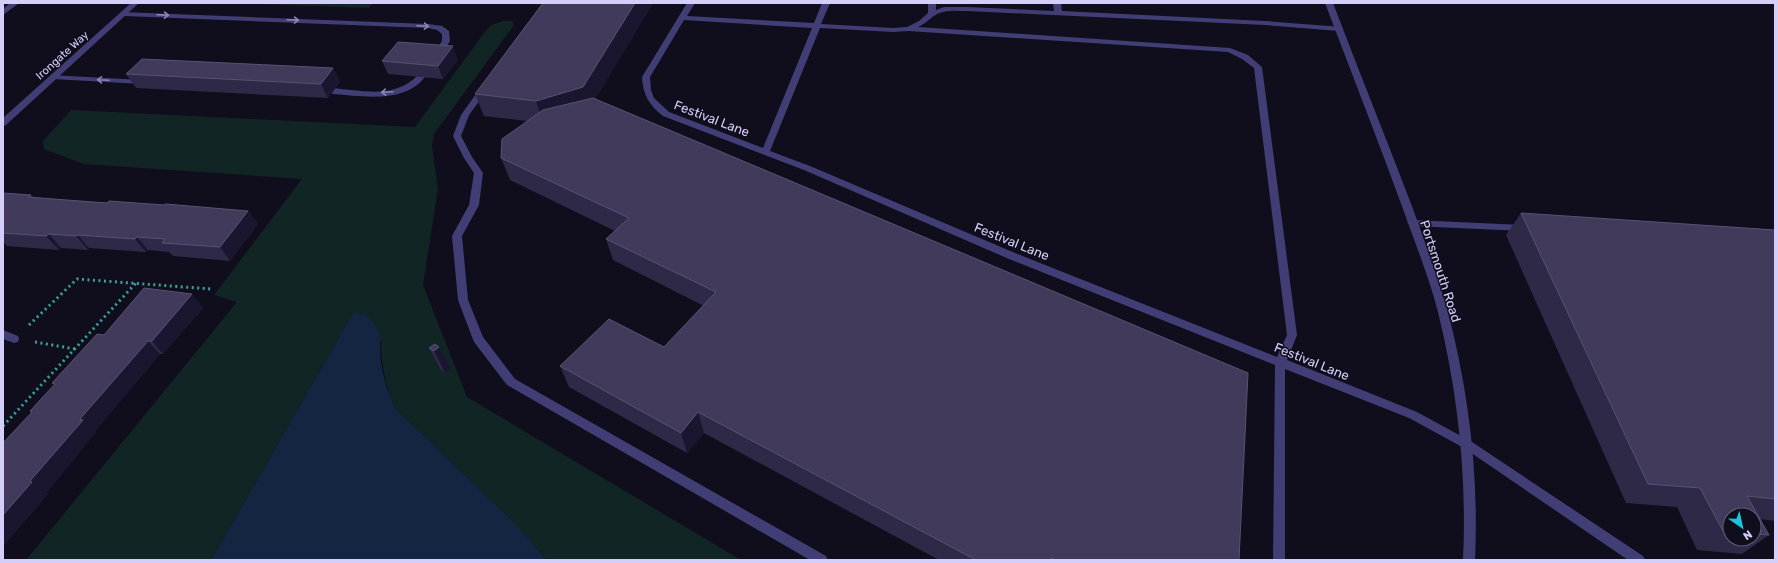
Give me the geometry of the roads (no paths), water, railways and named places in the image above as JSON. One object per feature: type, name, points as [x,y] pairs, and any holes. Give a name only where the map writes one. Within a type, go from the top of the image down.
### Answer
[{"type":"street","points":[[3,13],[15,3]]},
{"type":"street","name":"Irongate Way","points":[[3,123],[135,3]]},
{"type":"street","name":"Festival Lane","points":[[692,3],[646,78],[646,91],[653,104],[666,114],[765,152],[1012,256],[1413,415],[1468,445],[1639,560]]},
{"type":"street","points":[[765,152],[826,3]]},
{"type":"street","points":[[932,3],[932,14]]},
{"type":"street","points":[[1057,3],[1058,13]]},
{"type":"street","name":"Portsmouth Road","points":[[1329,3],[1412,223],[1441,307],[1459,385],[1468,445],[1471,529],[1470,560]]},
{"type":"street","points":[[908,29],[922,23],[932,14],[944,9],[1265,23],[1339,29]]},
{"type":"street","points":[[124,14],[428,26],[439,28],[446,33],[446,41],[435,58]]},
{"type":"street","points":[[682,18],[893,30],[908,29],[1230,50],[1245,57],[1258,67],[1292,335],[1280,363],[1279,560]]},
{"type":"street","points":[[53,77],[142,82]]},
{"type":"street","points":[[333,91],[397,92],[409,88],[421,77]]},
{"type":"street","points":[[492,77],[465,115],[457,136],[468,158],[479,173],[474,205],[458,236],[459,269],[463,300],[478,339],[511,382],[822,560]]},
{"type":"street","points":[[1412,223],[1534,228]]},
{"type":"street","points":[[3,334],[14,339]]},
{"type":"water","points":[[353,313],[365,314],[376,326],[380,336],[380,354],[383,374],[395,408],[519,527],[546,560],[211,560]]}]
